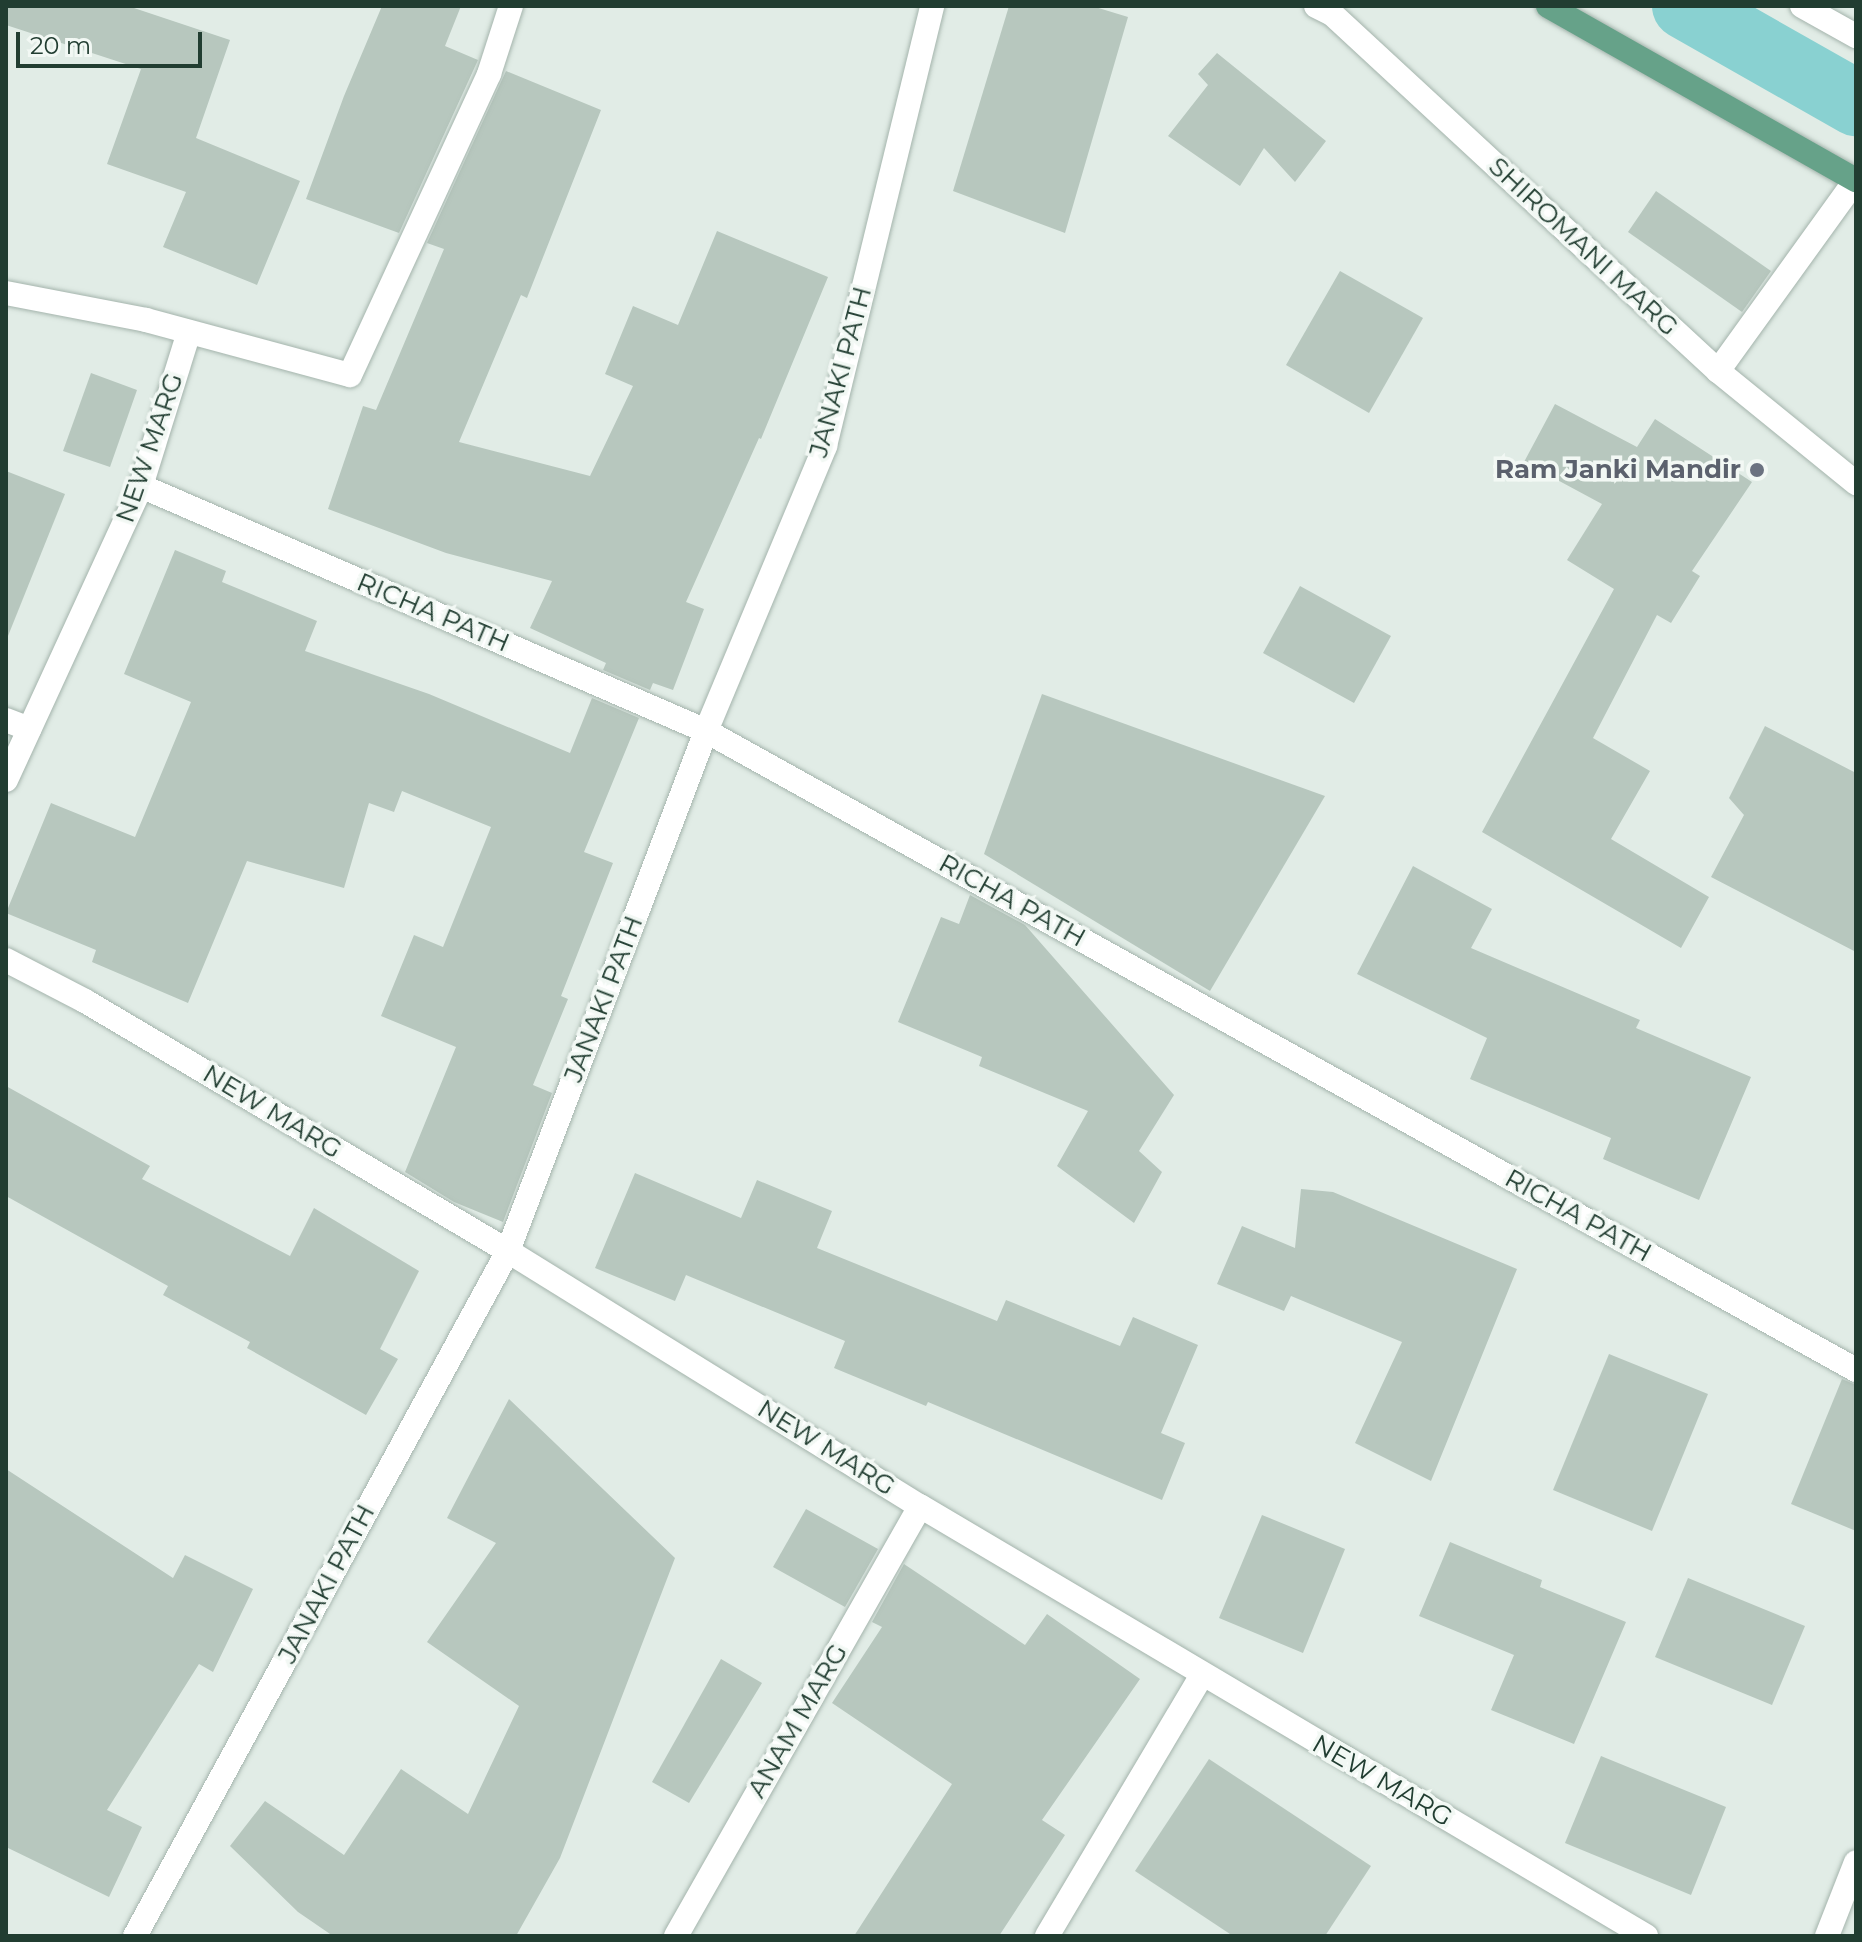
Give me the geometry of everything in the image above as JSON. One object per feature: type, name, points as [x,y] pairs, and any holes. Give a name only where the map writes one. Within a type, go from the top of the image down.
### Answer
[{"type":"main road","points":[[1548,6],[1856,180]]},
{"type":"street","points":[[6,293],[189,332],[350,375],[489,74],[511,6]]},
{"type":"street","name":"JANAKI PATH","points":[[135,1936],[508,1251],[706,731],[825,446],[932,6]]},
{"type":"street","name":"SHIROMANI MARG","points":[[1316,6],[1332,14],[1718,371],[1856,483]]},
{"type":"street","points":[[1802,6],[1856,36]]},
{"type":"street","points":[[1718,371],[1856,180]]},
{"type":"street","name":"NEW MARG","points":[[6,780],[141,486],[189,332]]},
{"type":"street","name":"RICHA PATH","points":[[141,486],[706,731],[1856,1370]]},
{"type":"street","points":[[6,720],[29,729]]},
{"type":"street","name":"NEW MARG","points":[[6,960],[99,1009],[508,1251],[920,1506],[1646,1936]]},
{"type":"street","name":"ANAM MARG","points":[[676,1936],[920,1506]]},
{"type":"street","points":[[1047,1936],[1202,1675]]},
{"type":"street","points":[[1827,1936],[1856,1862]]},
{"type":"building","points":[[6,6],[128,6],[230,40],[196,138],[300,181],[257,285],[163,247],[186,192],[107,164],[141,69],[6,25]]},
{"type":"building","points":[[382,6],[461,6],[445,46],[478,60],[399,233],[306,199]]},
{"type":"building","points":[[1009,6],[1092,6],[1128,17],[1065,233],[953,191]]},
{"type":"building","points":[[1217,53],[1326,141],[1295,182],[1264,148],[1240,186],[1168,136],[1208,85],[1198,74]]},
{"type":"building","points":[[506,71],[601,110],[527,298],[521,295],[459,442],[590,476],[633,386],[605,374],[633,306],[678,325],[717,231],[828,277],[761,439],[686,602],[704,609],[673,690],[653,683],[650,690],[603,670],[606,663],[530,628],[552,581],[446,553],[328,509],[363,406],[376,410],[444,249],[427,243]]},
{"type":"building","points":[[1656,191],[1771,271],[1742,312],[1628,232]]},
{"type":"building","points":[[1340,271],[1423,318],[1369,413],[1286,365]]},
{"type":"building","points":[[91,373],[137,390],[110,467],[63,451]]},
{"type":"building","points":[[1555,404],[1637,447],[1655,419],[1752,482],[1692,571],[1700,576],[1671,623],[1657,615],[1593,738],[1650,771],[1611,839],[1709,897],[1681,948],[1482,832],[1614,589],[1567,560],[1602,504],[1524,462]]},
{"type":"building","points":[[6,471],[65,494],[8,636],[6,636]]},
{"type":"building","points":[[175,550],[226,571],[222,582],[317,621],[305,651],[429,694],[570,753],[592,698],[639,718],[584,852],[613,863],[561,996],[568,999],[533,1085],[552,1093],[503,1222],[454,1202],[405,1172],[456,1047],[381,1016],[414,935],[443,947],[491,827],[402,791],[394,812],[369,803],[344,888],[247,861],[188,1003],[92,962],[96,950],[6,913],[51,803],[135,837],[191,702],[124,674]]},
{"type":"building","points":[[1300,586],[1391,636],[1354,703],[1263,653]]},
{"type":"building","points":[[1042,694],[1325,796],[1210,991],[984,854]]},
{"type":"building","points":[[1765,726],[1856,773],[1856,952],[1711,877],[1744,815],[1729,798]]},
{"type":"building","points":[[1413,866],[1492,909],[1471,948],[1640,1020],[1636,1028],[1751,1077],[1699,1200],[1603,1159],[1611,1138],[1470,1079],[1487,1038],[1357,974]]},
{"type":"building","points":[[970,895],[1025,925],[1174,1095],[1139,1151],[1162,1172],[1134,1223],[1057,1166],[1088,1111],[979,1066],[982,1057],[898,1022],[941,917],[959,924]]},
{"type":"building","points":[[6,1086],[150,1166],[142,1179],[290,1256],[314,1208],[419,1271],[380,1349],[398,1359],[366,1415],[247,1348],[250,1342],[163,1295],[168,1286],[6,1196]]},
{"type":"building","points":[[635,1173],[741,1218],[757,1180],[832,1211],[817,1248],[997,1321],[1006,1300],[1120,1346],[1133,1317],[1198,1345],[1161,1433],[1185,1443],[1162,1500],[928,1402],[926,1406],[834,1368],[845,1341],[686,1275],[675,1301],[595,1268]]},
{"type":"building","points":[[1301,1189],[1333,1192],[1517,1269],[1431,1481],[1355,1443],[1402,1342],[1291,1296],[1284,1311],[1217,1284],[1242,1226],[1295,1248]]},
{"type":"building","points":[[1609,1354],[1708,1394],[1652,1531],[1553,1490]]},
{"type":"building","points":[[1842,1379],[1856,1385],[1856,1531],[1791,1504]]},
{"type":"building","points":[[509,1399],[675,1558],[560,1858],[516,1936],[333,1936],[298,1912],[230,1846],[265,1801],[344,1855],[401,1769],[468,1814],[519,1706],[427,1642],[496,1543],[447,1518]]},
{"type":"building","points":[[6,1469],[173,1578],[185,1555],[253,1589],[213,1672],[199,1664],[107,1810],[142,1827],[109,1897],[6,1847]]},
{"type":"building","points":[[806,1509],[878,1549],[845,1607],[773,1567]]},
{"type":"building","points":[[1262,1515],[1345,1549],[1303,1653],[1219,1618]]},
{"type":"building","points":[[1450,1542],[1542,1580],[1540,1587],[1626,1622],[1574,1744],[1491,1710],[1514,1655],[1419,1616]]},
{"type":"building","points":[[904,1564],[1025,1645],[1047,1614],[1140,1679],[1042,1820],[1065,1835],[999,1936],[854,1936],[952,1784],[832,1703],[882,1627],[872,1622]]},
{"type":"building","points":[[1688,1578],[1805,1626],[1772,1705],[1655,1657]]},
{"type":"building","points":[[721,1659],[762,1683],[689,1803],[652,1782]]},
{"type":"building","points":[[1601,1756],[1726,1807],[1691,1895],[1565,1843]]},
{"type":"building","points":[[1209,1759],[1371,1866],[1325,1936],[1233,1936],[1135,1871]]},
{"type":"waterway","points":[[1685,6],[1856,103]]},
{"type":"place","name":"Ram Janki Mandir","points":[[1757,470]]}]
